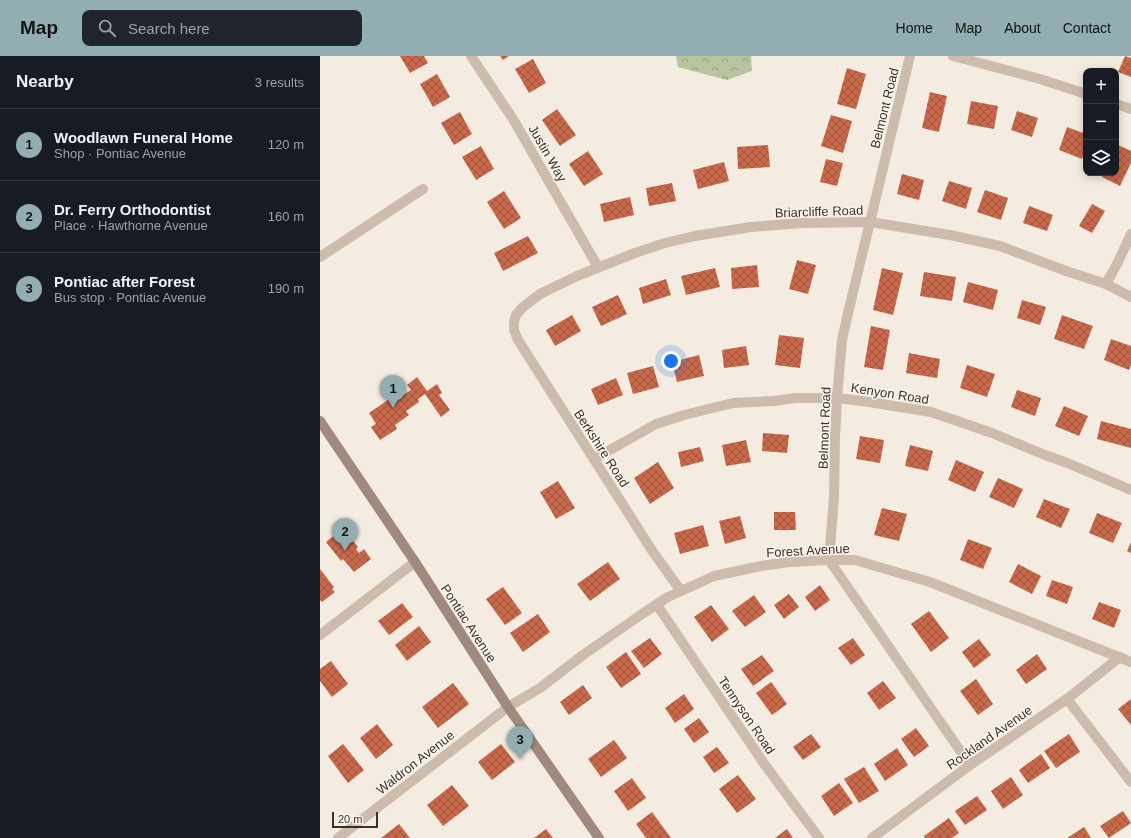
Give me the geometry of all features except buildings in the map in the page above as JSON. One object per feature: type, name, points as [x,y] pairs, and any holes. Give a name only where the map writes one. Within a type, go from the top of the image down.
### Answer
[{"type":"main road","name":"Pontiac Avenue","points":[[320,421],[415,562],[508,707],[599,838]]},
{"type":"street","name":"Justin Way","points":[[471,56],[514,119],[598,267]]},
{"type":"street","name":"Belmont Road","points":[[829,560],[834,498],[837,398],[842,340],[910,56]]},
{"type":"street","points":[[953,56],[1040,79],[1083,93]]},
{"type":"street","points":[[1119,105],[1131,109]]},
{"type":"street","points":[[320,257],[423,189]]},
{"type":"street","name":"Briarcliffe Road","points":[[516,315],[523,307],[540,294],[577,276],[635,252],[694,236],[751,226],[802,223],[870,222],[943,234],[1000,246],[1066,271],[1106,284],[1131,297]]},
{"type":"street","points":[[1106,284],[1131,234]]},
{"type":"street","name":"Berkshire Road","points":[[516,315],[514,330],[518,340],[653,552],[681,591]]},
{"type":"street","name":"Kenyon Road","points":[[594,459],[656,424],[684,415],[733,403],[794,398],[837,398],[931,412],[992,433],[1131,490]]},
{"type":"street","points":[[829,560],[970,766]]},
{"type":"street","name":"Forest Avenue","points":[[508,707],[540,688],[588,651],[668,597],[714,576],[761,566],[789,562],[855,560],[930,582],[1131,662]]},
{"type":"street","points":[[320,635],[415,562]]},
{"type":"street","name":"Tennyson Road","points":[[657,604],[765,765],[819,838]]},
{"type":"street","name":"Rockland Avenue","points":[[872,838],[970,766],[1067,699],[1120,657]]},
{"type":"street","points":[[1067,699],[1131,782]]},
{"type":"street","name":"Waldron Avenue","points":[[338,838],[508,707]]},
{"type":"green space","points":[[676,56],[751,56],[752,71],[727,80],[678,67]]},
{"type":"place","name":"Woodlawn Funeral Home","points":[[393,408]]},
{"type":"place","name":"Dr. Ferry Orthodontist","points":[[345,551]]},
{"type":"place","name":"Pontiac after Forest","points":[[520,759]]}]
